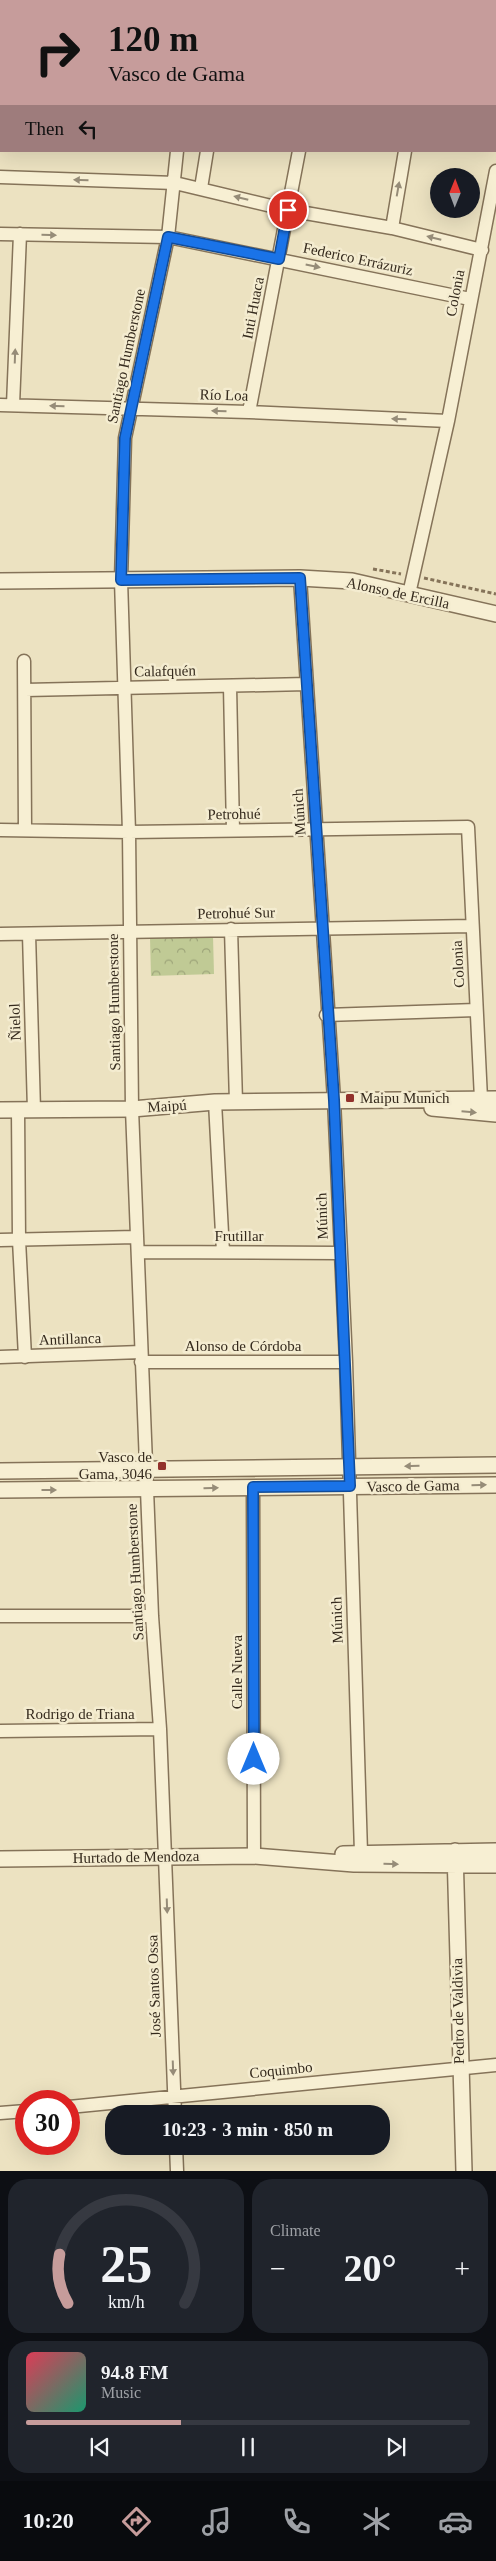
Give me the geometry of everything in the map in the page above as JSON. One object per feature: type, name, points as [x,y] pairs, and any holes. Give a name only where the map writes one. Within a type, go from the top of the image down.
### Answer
[{"type":"street","name":"Santiago Humberstone","points":[[165,1857],[160,1729],[152,1616],[148,1468],[136,1237],[132,1109],[129,832],[121,580],[125,438],[168,237],[177,152]]},
{"type":"street","points":[[200,188],[207,152]]},
{"type":"street","name":"Inti Huaca","points":[[250,412],[299,152]]},
{"type":"street","points":[[392,228],[405,152]]},
{"type":"street","name":"Colonia","points":[[409,594],[448,422],[470,298],[482,250],[496,171]]},
{"type":"street","points":[[0,177],[175,182],[288,210],[392,228],[482,250]]},
{"type":"street","name":"Federico Errázuriz","points":[[0,234],[168,237],[470,298]]},
{"type":"street","points":[[13,405],[20,234]]},
{"type":"street","name":"Río Loa","points":[[0,404],[250,412],[448,422]]},
{"type":"street","name":"Alonso de Ercilla","points":[[0,582],[300,578],[352,581],[496,614]]},
{"type":"street","name":"Múnich","points":[[300,578],[326,1015],[334,1100],[339,1253],[346,1362],[361,1853]]},
{"type":"street","points":[[24,661],[25,830]]},
{"type":"street","name":"Calafquén","points":[[24,690],[307,684]]},
{"type":"street","points":[[230,686],[232,830]]},
{"type":"street","name":"Colonia","points":[[468,827],[476,1010],[488,1099]]},
{"type":"street","name":"Petrohué","points":[[0,830],[129,832],[468,827]]},
{"type":"street","name":"Petrohué Sur","points":[[0,934],[322,927],[472,926]]},
{"type":"street","points":[[231,929],[236,1102]]},
{"type":"street","name":"Ñielol","points":[[29,934],[34,1110]]},
{"type":"street","points":[[326,1015],[476,1010]]},
{"type":"street","points":[[334,1100],[488,1099]]},
{"type":"street","points":[[334,1100],[496,1114]]},
{"type":"street","name":"Maipú","points":[[0,1110],[132,1109],[215,1102],[334,1100]]},
{"type":"street","points":[[215,1102],[223,1252]]},
{"type":"street","points":[[18,1110],[19,1240],[25,1357]]},
{"type":"street","points":[[0,1240],[136,1237]]},
{"type":"street","name":"Frutillar","points":[[138,1252],[339,1253]]},
{"type":"street","name":"Antillanca","points":[[0,1357],[141,1357]]},
{"type":"street","name":"Alonso de Córdoba","points":[[141,1357],[346,1362]]},
{"type":"street","name":"Vasco de Gama","points":[[0,1471],[496,1465]]},
{"type":"street","name":"Vasco de Gama","points":[[0,1490],[496,1485]]},
{"type":"street","name":"Calle Nueva","points":[[253,1487],[254,1856]]},
{"type":"street","points":[[0,1616],[152,1616]]},
{"type":"street","name":"Rodrigo de Triana","points":[[0,1731],[160,1729]]},
{"type":"street","name":"Hurtado de Mendoza","points":[[0,1859],[254,1856],[354,1864],[455,1858],[496,1851]]},
{"type":"street","name":"Hurtado de Mendoza","points":[[272,1858],[361,1853],[455,1858],[496,1865]]},
{"type":"street","name":"José Santos Ossa","points":[[165,1857],[174,2105]]},
{"type":"street","name":"Pedro de Valdivia","points":[[455,1858],[464,2171]]},
{"type":"street","name":"Coquimbo","points":[[80,2106],[496,2065]]},
{"type":"street","points":[[0,2113],[15,2112]]},
{"type":"street","points":[[176,2155],[177,2171]]},
{"type":"green space","points":[[213,936],[214,974],[151,976],[150,938]]},
{"type":"place","name":"Maipu Munich","points":[[350,1098]]},
{"type":"place","name":"Vasco de Gama, 3046","points":[[162,1466]]},
{"type":"route","points":[[254,1759],[253,1487],[350,1486],[334,1100],[326,1015],[300,578],[121,580],[125,438],[168,237],[279,259],[288,210]]}]
